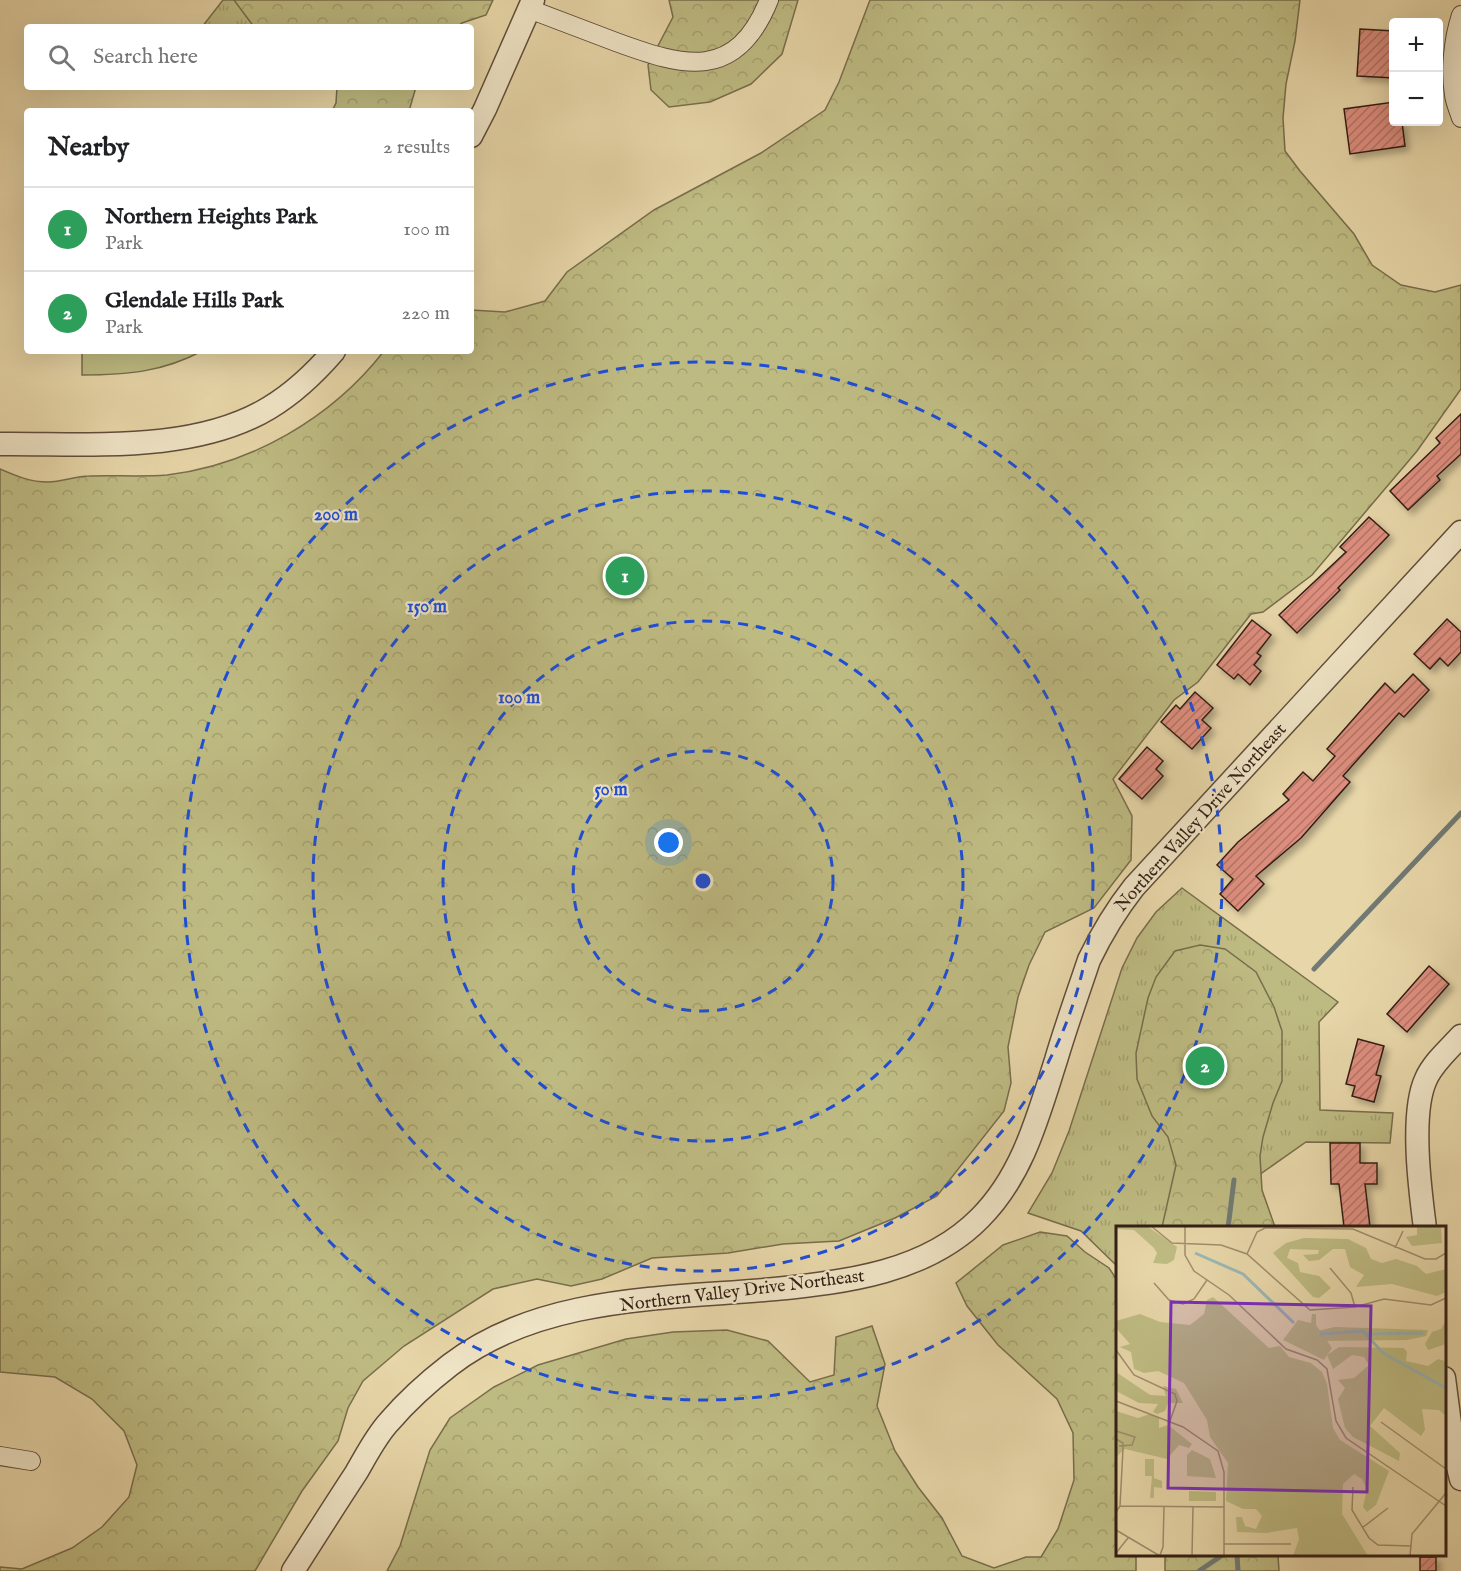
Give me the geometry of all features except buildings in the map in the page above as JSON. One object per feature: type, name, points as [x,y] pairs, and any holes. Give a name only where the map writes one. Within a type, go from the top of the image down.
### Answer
[{"type":"street","points":[[474,128],[531,5],[662,58],[689,63],[715,60],[738,47],[754,29],[769,0]]},
{"type":"street","points":[[1461,15],[1455,39],[1453,72],[1454,96],[1461,118]]},
{"type":"street","points":[[0,444],[135,443],[175,439],[209,432],[241,422],[268,408],[296,389],[331,354]]},
{"type":"street","name":"Northern Valley Drive Northeast","points":[[293,1571],[387,1423],[415,1394],[452,1364],[486,1342],[514,1328],[549,1316],[594,1307],[644,1300],[813,1285],[872,1275],[925,1257],[956,1239],[981,1218],[1003,1190],[1025,1154],[1089,960],[1101,933],[1113,914],[1134,887],[1461,532]]},
{"type":"street","points":[[1425,1226],[1418,1109],[1426,1077],[1461,1036]]},
{"type":"street","points":[[1446,1388],[1461,1479]]},
{"type":"street","points":[[0,1456],[31,1461]]},
{"type":"green space","points":[[223,0],[305,0],[305,24],[204,24]]},
{"type":"green space","points":[[234,0],[493,0],[486,15],[461,24],[252,24]]},
{"type":"green space","points":[[669,0],[798,0],[782,54],[751,84],[710,102],[669,107],[651,90],[648,65],[673,17]]},
{"type":"green space","points":[[870,0],[1300,0],[1295,41],[1286,84],[1283,118],[1285,151],[1354,234],[1372,265],[1401,285],[1435,292],[1461,285],[1461,389],[1417,451],[1312,575],[1263,612],[1251,614],[1198,682],[1174,700],[1113,779],[1132,816],[1131,860],[1094,908],[1045,932],[1029,965],[1018,997],[1008,1047],[1011,1083],[1004,1111],[937,1196],[895,1218],[839,1241],[783,1244],[728,1253],[652,1258],[602,1279],[571,1286],[537,1279],[493,1289],[404,1346],[363,1381],[348,1408],[338,1441],[302,1491],[255,1571],[0,1571],[0,1567],[22,1569],[72,1548],[102,1527],[129,1497],[137,1465],[124,1431],[92,1399],[55,1377],[0,1372],[0,469],[41,482],[84,476],[167,475],[198,470],[259,449],[315,417],[340,397],[381,354],[474,354],[474,310],[505,312],[545,301],[567,272],[654,210],[761,153],[825,110],[839,82]]},
{"type":"green space","points":[[337,90],[415,90],[410,108],[334,108]]},
{"type":"green space","points":[[82,354],[196,354],[173,364],[144,371],[82,375]]},
{"type":"green space","points":[[1182,888],[1338,1002],[1319,1022],[1320,1110],[1393,1113],[1390,1143],[1306,1142],[1186,1226],[1116,1226],[1116,1265],[1081,1231],[1028,1213],[1052,1173],[1069,1131],[1122,968],[1137,938],[1156,912]]},
{"type":"green space","points":[[1200,945],[1225,949],[1256,972],[1274,1007],[1282,1031],[1282,1081],[1263,1137],[1260,1156],[1262,1190],[1275,1226],[1162,1226],[1176,1165],[1168,1137],[1152,1116],[1137,1079],[1136,1053],[1148,998],[1156,977],[1175,951]]},
{"type":"green space","points":[[1040,1232],[1067,1236],[1085,1252],[1109,1268],[1116,1278],[1116,1556],[1136,1556],[1136,1571],[387,1571],[400,1546],[430,1450],[450,1418],[494,1387],[538,1365],[626,1339],[673,1332],[727,1330],[768,1341],[810,1382],[834,1375],[836,1337],[872,1326],[885,1364],[877,1406],[895,1451],[918,1487],[942,1518],[962,1556],[994,1568],[1026,1557],[1041,1557],[1058,1529],[1074,1480],[1073,1433],[1057,1399],[998,1345],[967,1306],[956,1283],[1003,1245]]},
{"type":"green space","points":[[1165,1556],[1278,1556],[1279,1571],[1165,1571]]},
{"type":"waterway","points":[[1314,969],[1461,813]]},
{"type":"waterway","points":[[1228,1226],[1234,1180]]},
{"type":"waterway","points":[[1199,1571],[1221,1556]]},
{"type":"waterway","points":[[1237,1556],[1238,1571]]},
{"type":"place","name":"Northern Heights Park","points":[[625,576]]},
{"type":"place","name":"Glendale Hills Park","points":[[1205,1066]]}]
